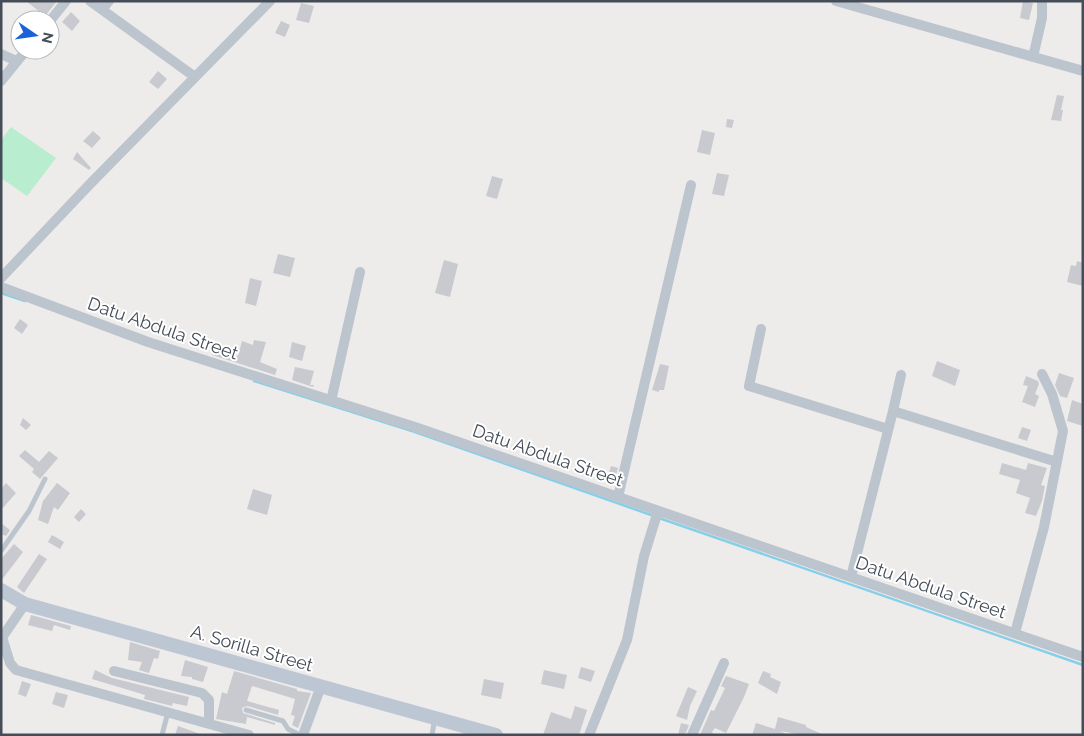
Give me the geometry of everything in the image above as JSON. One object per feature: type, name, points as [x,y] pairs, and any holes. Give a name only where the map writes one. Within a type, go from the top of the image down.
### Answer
[{"type":"street","points":[[90,1],[195,78]]},
{"type":"street","points":[[102,10],[110,1]]},
{"type":"street","points":[[1,278],[89,185],[270,1]]},
{"type":"street","points":[[836,1],[1083,71]]},
{"type":"street","points":[[1032,57],[1042,18],[1042,1]]},
{"type":"street","points":[[1,81],[18,60]]},
{"type":"street","points":[[618,497],[691,184]]},
{"type":"street","points":[[331,401],[360,272]]},
{"type":"street","name":"Datu Abdula Street","points":[[1,287],[148,342],[415,426],[1083,657]]},
{"type":"street","points":[[761,330],[749,386],[888,429]]},
{"type":"street","points":[[1015,634],[1044,527],[1063,431],[1052,394],[1042,374]]},
{"type":"street","points":[[852,577],[901,375]]},
{"type":"street","points":[[893,411],[1057,462]]},
{"type":"street","points":[[588,735],[627,640],[644,556],[658,511]]},
{"type":"street","name":"A. Sorilla Street","points":[[1,590],[25,604],[496,735]]},
{"type":"street","points":[[25,604],[2,638],[10,662],[16,670],[209,722],[249,735]]},
{"type":"street","points":[[692,735],[724,663]]},
{"type":"street","points":[[114,671],[202,693],[209,700],[209,722]]},
{"type":"street","points":[[302,735],[321,686]]},
{"type":"lane","points":[[1,551],[29,511],[45,479]]},
{"type":"lane","points":[[246,710],[283,721],[288,729],[302,735]]},
{"type":"lane","points":[[162,735],[168,712]]},
{"type":"lane","points":[[432,735],[435,718]]},
{"type":"green space","points":[[11,127],[56,158],[27,196],[1,178],[1,140]]},
{"type":"building","points":[[26,1],[57,1],[50,10],[37,10]]},
{"type":"building","points":[[1023,1],[1033,3],[1029,20],[1020,18]]},
{"type":"building","points":[[301,3],[314,6],[309,23],[296,20]]},
{"type":"building","points":[[71,12],[80,21],[72,31],[62,22]]},
{"type":"building","points":[[281,21],[290,25],[285,37],[275,33]]},
{"type":"building","points":[[158,71],[167,79],[158,89],[149,82]]},
{"type":"building","points":[[1057,95],[1064,96],[1061,121],[1051,120]]},
{"type":"building","points":[[727,119],[734,120],[732,128],[726,127]]},
{"type":"building","points":[[702,130],[715,133],[710,155],[697,152]]},
{"type":"building","points":[[93,131],[101,138],[92,148],[83,141]]},
{"type":"building","points":[[77,152],[91,168],[89,170],[73,159]]},
{"type":"building","points":[[717,173],[729,175],[724,196],[712,194]]},
{"type":"building","points":[[492,176],[503,179],[497,199],[486,196]]},
{"type":"building","points":[[278,254],[295,258],[290,277],[273,273]]},
{"type":"building","points":[[444,260],[458,264],[450,297],[435,293]]},
{"type":"building","points":[[1077,261],[1083,263],[1083,286],[1067,282],[1071,265],[1076,266]]},
{"type":"building","points":[[250,278],[262,281],[256,306],[245,303]]},
{"type":"building","points":[[20,319],[28,325],[22,334],[14,328]]},
{"type":"building","points":[[254,340],[266,342],[260,362],[277,369],[275,375],[212,355],[214,346],[222,348],[221,352],[238,356],[242,341],[253,345]]},
{"type":"building","points":[[292,342],[306,346],[302,361],[289,357]]},
{"type":"building","points":[[937,361],[960,370],[955,386],[932,376]]},
{"type":"building","points":[[660,364],[669,366],[664,390],[659,390],[659,392],[652,390]]},
{"type":"building","points":[[295,367],[314,371],[310,385],[314,385],[313,387],[292,380]]},
{"type":"building","points":[[1059,373],[1074,378],[1067,398],[1060,396],[1055,385]]},
{"type":"building","points":[[1026,376],[1038,381],[1039,384],[1035,394],[1039,396],[1035,407],[1022,402],[1028,386],[1023,385]]},
{"type":"building","points":[[1072,400],[1083,404],[1083,426],[1067,421]]},
{"type":"building","points":[[23,418],[31,425],[26,430],[20,425]]},
{"type":"building","points":[[1022,427],[1031,430],[1027,441],[1018,438]]},
{"type":"building","points":[[25,450],[39,462],[49,451],[58,458],[40,479],[32,472],[34,469],[19,456]]},
{"type":"building","points":[[1002,463],[1026,470],[1028,463],[1047,468],[1041,485],[1045,486],[1042,501],[1036,516],[1025,513],[1030,498],[1016,493],[1020,480],[999,474]]},
{"type":"building","points":[[611,466],[618,468],[616,475],[609,473]]},
{"type":"building","points":[[6,483],[16,493],[1,510],[1,489]]},
{"type":"building","points":[[57,483],[70,493],[58,510],[54,507],[48,524],[38,520],[43,501]]},
{"type":"building","points":[[253,489],[272,495],[267,515],[247,509]]},
{"type":"building","points":[[81,509],[86,514],[79,522],[74,517]]},
{"type":"building","points":[[1,523],[10,530],[6,536],[1,534]]},
{"type":"building","points":[[52,535],[64,542],[60,549],[48,542]]},
{"type":"building","points":[[14,544],[23,552],[1,581],[1,559]]},
{"type":"building","points":[[39,554],[47,559],[24,593],[17,587]]},
{"type":"building","points":[[31,615],[71,626],[70,630],[54,625],[52,631],[28,625]]},
{"type":"building","points":[[130,642],[160,651],[158,659],[154,658],[149,673],[139,670],[142,662],[128,660]]},
{"type":"building","points":[[185,660],[208,667],[203,682],[192,679],[192,677],[181,676]]},
{"type":"building","points":[[581,667],[595,671],[591,682],[578,678]]},
{"type":"building","points":[[95,670],[112,678],[189,697],[187,706],[173,703],[172,706],[144,699],[145,695],[92,679]]},
{"type":"building","points":[[544,670],[567,675],[564,689],[541,684]]},
{"type":"building","points":[[234,671],[297,689],[297,691],[311,693],[298,728],[292,725],[295,716],[291,715],[295,699],[252,686],[247,701],[279,710],[278,715],[247,706],[242,708],[243,713],[275,723],[275,725],[247,717],[246,724],[216,719],[222,692],[227,694]]},
{"type":"building","points":[[763,671],[771,674],[770,677],[781,682],[777,694],[758,683]]},
{"type":"building","points":[[726,676],[749,684],[744,697],[726,733],[715,728],[712,732],[714,735],[700,735],[711,710],[714,711],[725,688],[721,686]]},
{"type":"building","points":[[484,679],[504,683],[501,699],[481,695]]},
{"type":"building","points":[[22,681],[31,684],[26,697],[18,694]]},
{"type":"building","points":[[688,687],[697,691],[690,706],[687,720],[676,716]]},
{"type":"building","points":[[56,692],[68,695],[64,708],[52,704]]},
{"type":"building","points":[[575,706],[587,710],[579,735],[543,735],[551,712],[571,719]]},
{"type":"building","points":[[778,717],[806,725],[806,727],[824,735],[802,735],[780,731],[788,735],[752,735],[756,723],[775,729]]},
{"type":"building","points":[[681,723],[689,725],[685,735],[678,735]]},
{"type":"building","points":[[178,726],[200,734],[200,735],[175,735]]},
{"type":"waterway","points":[[1,293],[25,301]]},
{"type":"waterway","points":[[254,381],[415,432],[654,516]]},
{"type":"waterway","points":[[659,518],[1083,665]]}]
